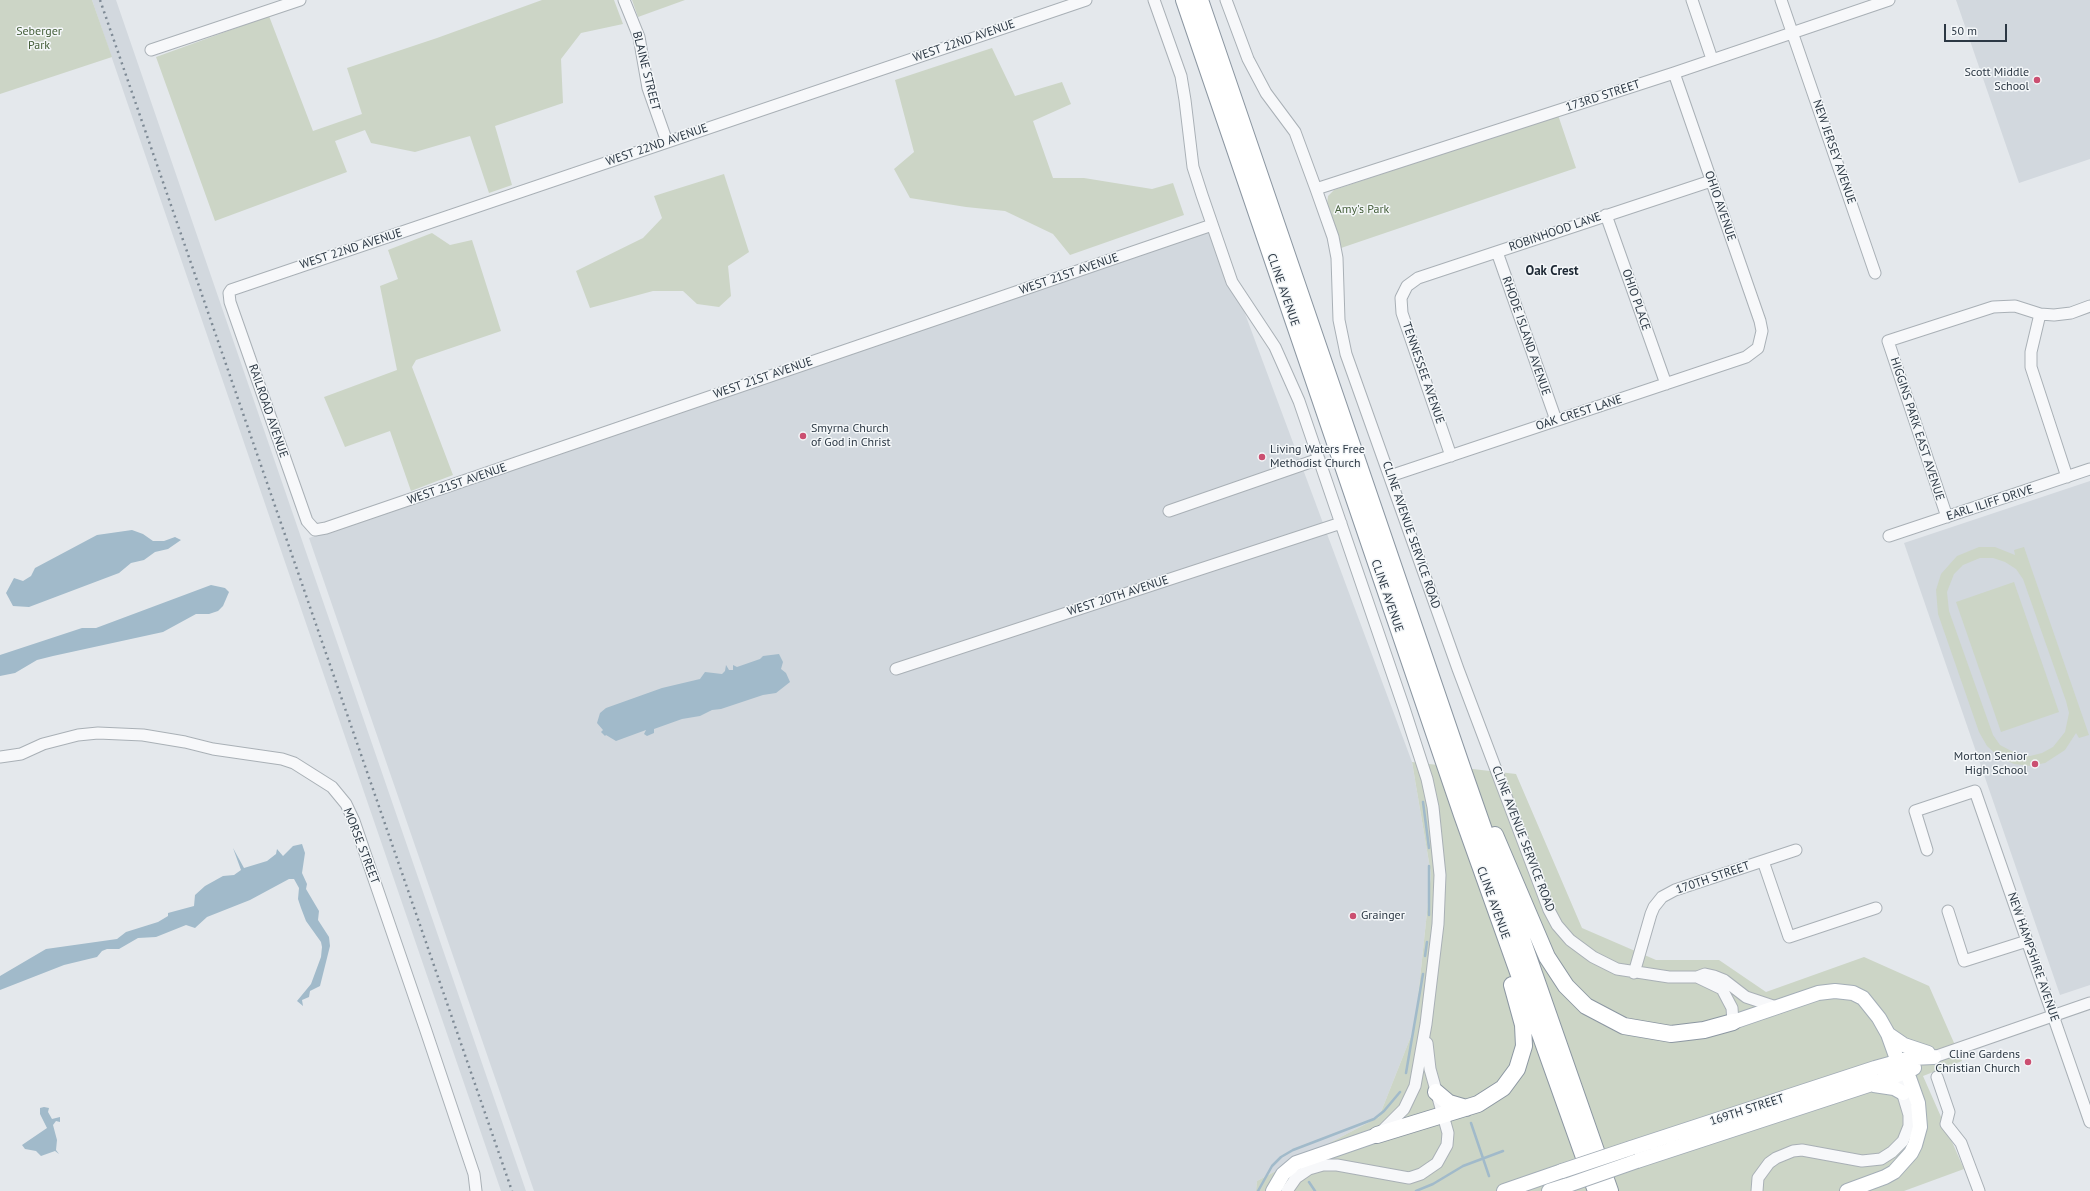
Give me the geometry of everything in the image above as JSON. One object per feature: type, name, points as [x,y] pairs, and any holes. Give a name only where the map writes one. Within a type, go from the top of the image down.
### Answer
[{"type":"highway","points":[[1174,0],[1194,30]]},
{"type":"highway","name":"CLINE AVENUE","points":[[1184,0],[1462,815],[1596,1191]]},
{"type":"highway","name":"CLINE AVENUE","points":[[1200,0],[1462,770],[1610,1191]]},
{"type":"highway","points":[[1462,770],[1500,845],[1547,957],[1566,986],[1586,1006],[1624,1026],[1670,1034],[1704,1030],[1733,1022]]},
{"type":"highway","points":[[1377,1135],[1466,1108],[1485,1100],[1503,1088],[1517,1069],[1522,1056],[1524,1041],[1521,1015],[1462,815]]},
{"type":"highway","points":[[1436,1092],[1450,1103],[1466,1108]]},
{"type":"main road","points":[[1733,1022],[1818,993],[1843,991],[1853,993],[1863,998],[1871,1006],[1888,1034],[1920,1116],[1920,1127],[1915,1146],[1906,1160],[1894,1172],[1885,1177],[1847,1191]]},
{"type":"main road","points":[[1888,1034],[1911,1049],[1937,1056]]},
{"type":"main road","name":"169TH STREET","points":[[1504,1191],[1631,1148],[1901,1069],[1937,1056]]},
{"type":"main road","name":"169TH STREET","points":[[1549,1191],[1870,1085],[1901,1069]]},
{"type":"main road","points":[[1870,1085],[1894,1088],[1903,1093]]},
{"type":"main road","name":"CLINE AVENUE","points":[[1273,1191],[1283,1174],[1296,1163],[1377,1135]]},
{"type":"street","points":[[152,50],[300,0]]},
{"type":"street","name":"BLAINE STREET","points":[[624,0],[639,38],[648,88],[666,142]]},
{"type":"street","name":"WEST 22ND AVENUE","points":[[230,291],[246,283],[494,202],[666,142],[1086,0]]},
{"type":"street","name":"CLINE AVENUE","points":[[1154,0],[1181,76],[1186,100],[1193,167],[1212,225],[1235,287],[1268,336],[1299,401],[1404,708],[1427,779],[1433,807],[1440,875],[1438,924],[1426,1024],[1415,1086],[1404,1109],[1377,1135]]},
{"type":"street","name":"CLINE AVENUE SERVICE ROAD","points":[[1226,0],[1248,59],[1266,93],[1295,132],[1316,189],[1333,237],[1337,258],[1341,336],[1456,662],[1549,910],[1557,925],[1570,940],[1581,949],[1605,964],[1634,973],[1669,977],[1697,977],[1705,974],[1714,976],[1724,980],[1746,997],[1776,1007]]},
{"type":"street","points":[[1692,0],[1712,59]]},
{"type":"street","points":[[1782,0],[1792,32]]},
{"type":"street","name":"173RD STREET","points":[[1316,189],[1674,73],[1889,0]]},
{"type":"street","name":"NEW JERSEY AVENUE","points":[[1792,32],[1875,272]]},
{"type":"street","name":"OHIO AVENUE","points":[[1674,73],[1760,321],[1761,341]]},
{"type":"street","name":"ROBINHOOD LANE","points":[[1404,291],[1412,281],[1418,278],[1711,181]]},
{"type":"street","name":"OHIO PLACE","points":[[1606,215],[1666,384]]},
{"type":"street","name":"WEST 21ST AVENUE","points":[[313,529],[322,529],[388,508],[622,428],[711,395],[1212,225]]},
{"type":"street","name":"RHODE ISLAND AVENUE","points":[[1497,252],[1556,420]]},
{"type":"street","name":"RAILROAD AVENUE","points":[[230,291],[230,302],[306,518],[313,529]]},
{"type":"street","name":"TENNESSEE AVENUE","points":[[1404,291],[1400,306],[1451,456]]},
{"type":"street","name":"HIGGINS PARK EAST AVENUE","points":[[1947,517],[1888,341],[1993,307],[2015,306],[2040,314]]},
{"type":"street","points":[[2067,477],[2031,367],[2031,352],[2040,314],[2062,314],[2090,306]]},
{"type":"street","name":"OAK CREST LANE","points":[[1390,476],[1746,357],[1753,353],[1761,341]]},
{"type":"street","points":[[1169,512],[1319,459]]},
{"type":"street","name":"EARL ILIFF DRIVE","points":[[1889,536],[2090,469]]},
{"type":"street","name":"WEST 20TH AVENUE","points":[[896,669],[1341,523]]},
{"type":"street","name":"MORSE STREET","points":[[0,757],[21,754],[42,744],[78,735],[98,733],[143,735],[185,742],[213,749],[282,759],[294,763],[332,787],[346,804],[354,821],[426,1028],[474,1174],[476,1191]]},
{"type":"street","name":"NEW HAMPSHIRE AVENUE","points":[[1928,850],[1915,811],[1975,792],[2090,1122]]},
{"type":"street","name":"170TH STREET","points":[[1634,973],[1651,914],[1654,907],[1662,897],[1675,890],[1796,850]]},
{"type":"street","points":[[1763,861],[1789,937],[1876,908]]},
{"type":"street","points":[[1948,911],[1964,961],[2027,941]]},
{"type":"street","name":"CLINE AVENUE SERVICE ROAD","points":[[1697,977],[1722,989],[1732,1008],[1733,1022]]},
{"type":"street","name":"169TH STREET","points":[[1937,1056],[2090,1003]]},
{"type":"street","name":"CLINE AVENUE","points":[[1286,1191],[1296,1178],[1309,1169],[1323,1165],[1337,1165],[1409,1178],[1421,1174],[1437,1163],[1445,1149],[1448,1133],[1430,1069],[1426,1024]]},
{"type":"street","points":[[1757,1191],[1758,1178],[1769,1163],[1776,1158],[1794,1151],[1802,1150],[1862,1161],[1881,1159],[1892,1152],[1903,1141],[1909,1126],[1909,1115],[1903,1093],[1901,1069]]},
{"type":"street","points":[[1937,1077],[1949,1112],[1946,1124],[1961,1144],[1979,1191]]},
{"type":"shaded area","points":[[92,0],[116,0],[526,1191],[501,1191]]},
{"type":"shaded area","name":"Scott Middle School","points":[[1956,0],[2090,0],[2090,159],[2019,183]]},
{"type":"shaded area","points":[[1212,225],[1412,762],[1431,874],[1415,1026],[1379,1117],[1257,1181],[1256,1191],[534,1191],[309,538]]},
{"type":"shaded area","name":"Morton Senior High School","points":[[2090,481],[2090,985],[2060,995],[1904,543]]},
{"type":"green space","name":"Seberger Park","points":[[0,0],[92,0],[112,57],[0,94]]},
{"type":"green space","points":[[542,0],[614,0],[623,24],[581,33],[561,59],[563,103],[495,126],[512,185],[489,193],[470,136],[415,152],[371,143],[365,130],[335,141],[347,172],[215,221],[156,57],[269,16],[313,131],[362,114],[347,68],[437,38]]},
{"type":"green space","points":[[632,0],[685,0],[638,17]]},
{"type":"green space","points":[[992,48],[1015,96],[1062,82],[1071,104],[1033,121],[1053,178],[1084,178],[1152,189],[1173,183],[1184,215],[1070,255],[1053,234],[1005,211],[966,207],[910,198],[894,169],[914,152],[895,80]]},
{"type":"green space","name":"Amy's Park","points":[[1558,115],[1576,168],[1341,248],[1327,204],[1328,196],[1334,190]]},
{"type":"green space","points":[[724,174],[749,252],[728,266],[731,296],[719,307],[697,304],[683,291],[653,291],[590,308],[576,271],[643,238],[662,218],[654,196]]},
{"type":"green space","points":[[432,233],[450,245],[472,240],[501,331],[416,360],[412,367],[453,475],[411,491],[390,431],[345,447],[324,397],[397,370],[380,286],[398,279],[388,250]]},
{"type":"green space","points":[[1979,547],[1995,547],[2015,555],[2014,550],[2024,547],[2089,735],[2079,738],[2076,733],[2065,750],[2045,763],[2030,766],[2014,764],[1999,757],[1987,746],[1979,732],[1938,614],[1936,590],[1941,574],[1957,556]],"holes":[[[1980,558],[1993,558],[2005,562],[2016,569],[2023,579],[2069,713],[2065,732],[2053,747],[2042,753],[2030,756],[2017,754],[2000,745],[1993,735],[1949,611],[1947,592],[1954,574],[1963,565]]]},
{"type":"green space","points":[[2014,582],[2059,712],[2001,732],[1956,602]]},
{"type":"green space","points":[[1412,762],[1516,774],[1582,928],[1656,960],[1719,960],[1766,992],[1864,957],[1929,986],[1962,1061],[1923,1076],[1964,1169],[1904,1191],[1256,1191],[1257,1181],[1379,1117],[1415,1026],[1431,874]]},
{"type":"water","points":[[132,530],[143,534],[153,541],[164,541],[175,537],[181,540],[168,549],[155,552],[144,560],[131,563],[119,573],[29,607],[13,606],[6,593],[14,578],[23,581],[31,576],[35,568],[97,535]]},
{"type":"water","points":[[211,585],[225,588],[229,592],[223,606],[218,611],[209,614],[196,614],[163,632],[37,660],[15,673],[0,676],[0,655],[82,628],[96,628]]},
{"type":"water","points":[[779,654],[783,662],[781,669],[786,673],[790,682],[776,693],[763,695],[721,709],[712,710],[700,716],[682,719],[654,729],[654,733],[647,736],[644,734],[646,730],[616,741],[606,735],[605,736],[601,732],[603,730],[597,723],[600,713],[606,708],[662,688],[700,679],[705,672],[722,674],[725,671],[726,665],[729,670],[733,670],[733,665],[737,667],[760,659],[763,656]]},
{"type":"water","points":[[302,844],[305,853],[302,873],[307,884],[306,889],[319,911],[318,920],[329,937],[330,946],[320,986],[310,991],[309,997],[302,1000],[303,1006],[297,1001],[311,984],[321,957],[322,947],[321,942],[306,921],[298,899],[299,888],[294,879],[289,879],[250,900],[207,917],[195,928],[186,925],[156,937],[138,938],[119,949],[107,949],[102,951],[97,957],[64,965],[0,990],[0,976],[46,949],[117,939],[126,932],[158,922],[168,916],[168,913],[194,906],[195,895],[205,886],[223,876],[234,875],[241,870],[233,848],[244,868],[267,861],[276,854],[277,849],[283,856],[293,846]]},
{"type":"water","points":[[40,1108],[49,1108],[48,1112],[52,1119],[60,1117],[60,1122],[56,1121],[53,1125],[57,1140],[56,1150],[59,1154],[55,1151],[41,1156],[36,1151],[25,1149],[22,1145],[47,1128],[40,1114]]},
{"type":"waterway","points":[[1423,802],[1429,848]]},
{"type":"waterway","points":[[1429,866],[1429,915]]},
{"type":"waterway","points":[[1425,956],[1427,942]]},
{"type":"waterway","points":[[1406,1073],[1423,974]]},
{"type":"waterway","points":[[1258,1191],[1272,1166],[1281,1157],[1293,1150],[1374,1119],[1384,1111],[1400,1092]]},
{"type":"waterway","points":[[1471,1123],[1489,1176]]},
{"type":"waterway","points":[[1416,1191],[1433,1184],[1463,1166],[1503,1151]]},
{"type":"waterway","points":[[1309,1182],[1315,1191]]},
{"type":"railway","points":[[100,0],[512,1191]]},
{"type":"place","name":"Scott Middle School","points":[[2037,80]]},
{"type":"place","name":"Smyrna Church of God in Christ","points":[[803,436]]},
{"type":"place","name":"Living Waters Free Methodist Church","points":[[1262,457]]},
{"type":"place","name":"Morton Senior High School","points":[[2035,764]]},
{"type":"place","name":"Grainger","points":[[1353,916]]},
{"type":"place","name":"Cline Gardens Christian Church","points":[[2028,1062]]},
{"type":"district","name":"Oak Crest","points":[[1552,271]]}]
